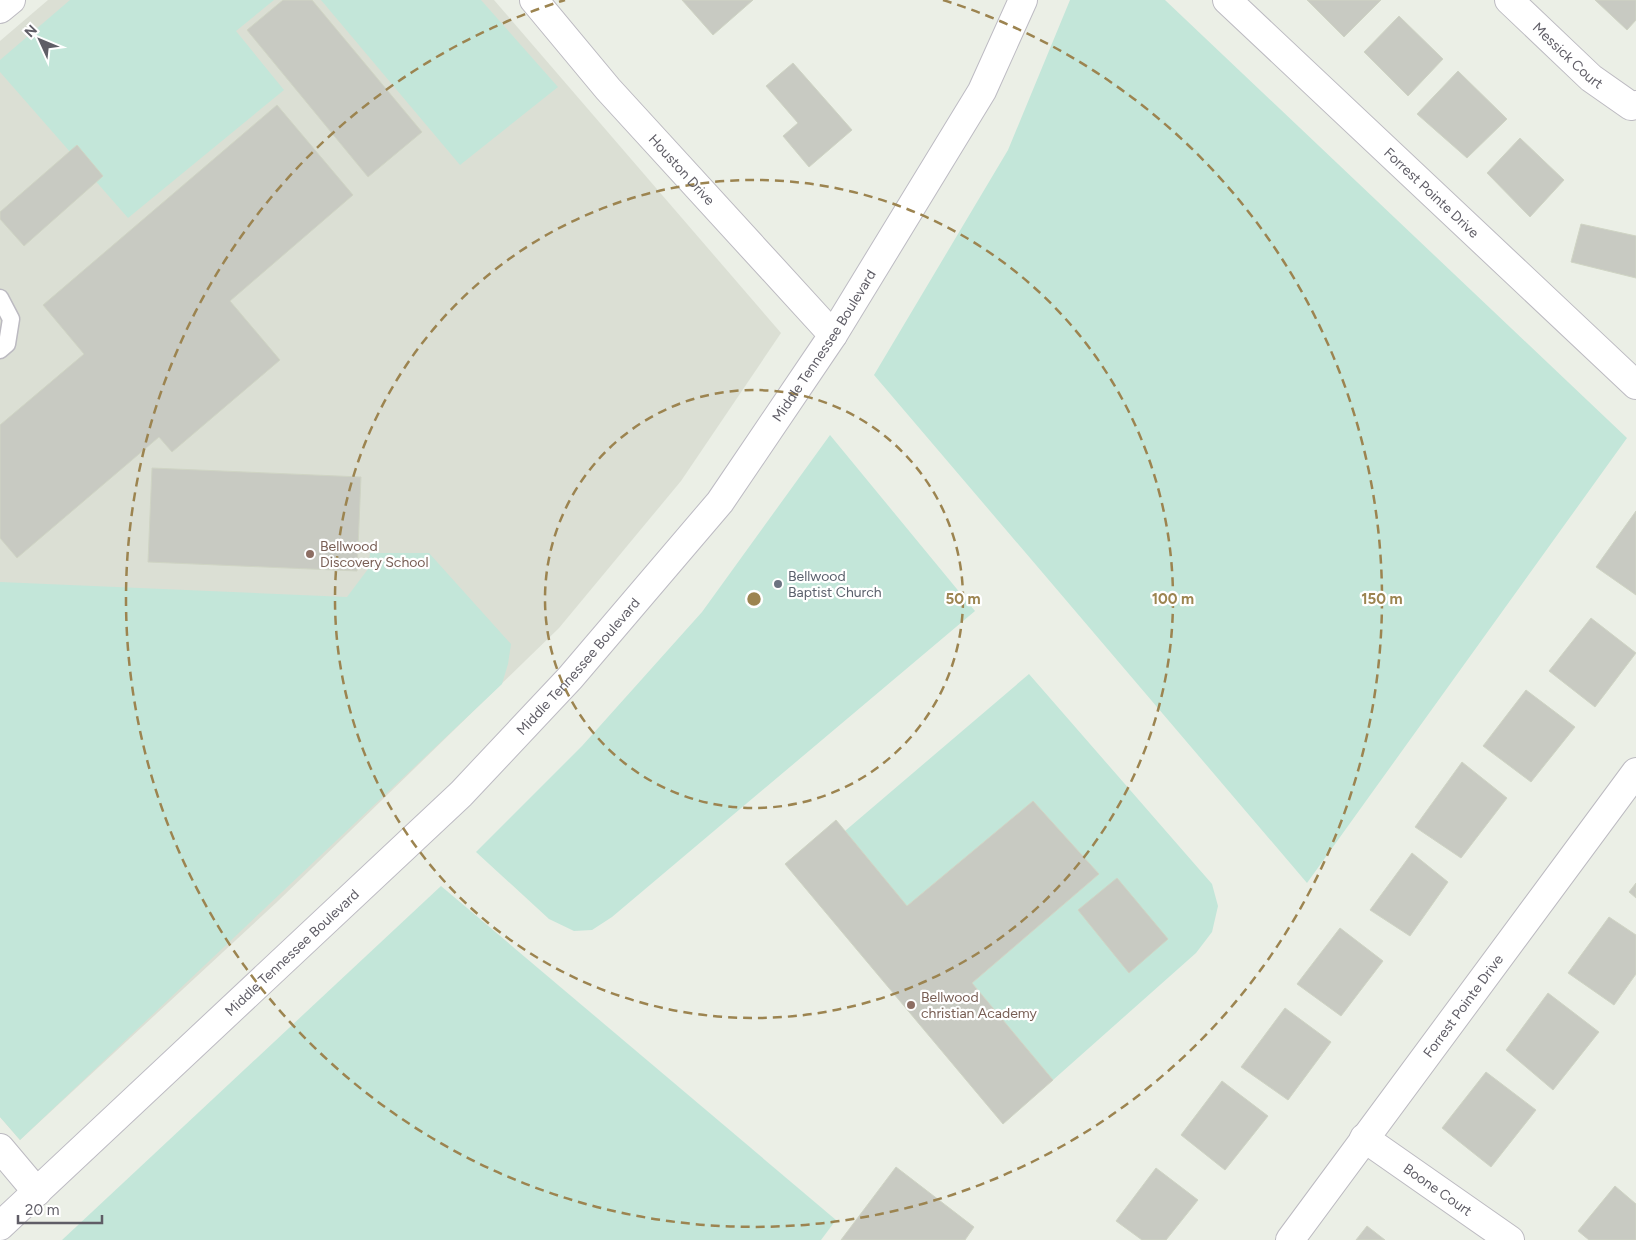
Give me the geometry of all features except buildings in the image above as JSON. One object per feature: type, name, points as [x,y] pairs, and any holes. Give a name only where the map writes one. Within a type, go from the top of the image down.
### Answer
[{"type":"street","points":[[0,9],[11,0]]},
{"type":"street","name":"Houston Drive","points":[[534,0],[608,89],[833,335]]},
{"type":"street","name":"Middle Tennessee Boulevard","points":[[0,1226],[461,794],[570,678],[720,502],[833,335],[982,91],[1023,0]]},
{"type":"street","name":"Forrest Pointe Drive","points":[[1227,0],[1636,385]]},
{"type":"street","name":"Messick Court","points":[[1509,0],[1590,78],[1634,105]]},
{"type":"street","name":"Forrest Pointe Drive","points":[[1290,1240],[1636,772]]},
{"type":"street","name":"Boone Court","points":[[1364,1138],[1510,1240]]},
{"type":"street","points":[[0,1148],[37,1192]]},
{"type":"lane","points":[[0,298],[10,319],[7,344],[0,350]]},
{"type":"shaded area","name":"Bellwood Discovery School","points":[[48,0],[494,0],[781,333],[681,481],[559,628],[277,902],[20,1140],[0,1117],[0,41]]},
{"type":"green space","points":[[70,0],[274,0],[236,31],[284,90],[128,218],[0,72],[0,60]]},
{"type":"green space","points":[[321,0],[481,0],[558,87],[460,165]]},
{"type":"green space","points":[[1070,0],[1165,0],[1627,438],[1307,883],[874,375],[1008,150]]},
{"type":"green space","points":[[830,435],[975,611],[612,917],[592,930],[574,931],[549,919],[476,852],[582,746],[702,612]]},
{"type":"green space","points":[[370,553],[429,553],[511,644],[502,684],[20,1140],[0,1117],[0,582],[347,597],[368,569]]},
{"type":"green space","points":[[1029,674],[1212,884],[1218,906],[1212,932],[1196,953],[1053,1080],[972,983],[1099,874],[1033,801],[907,906],[845,831]]},
{"type":"green space","points":[[441,886],[836,1220],[821,1240],[62,1240]]},
{"type":"place","name":"Bellwood Discovery School","points":[[310,554]]},
{"type":"place","name":"Bellwood Baptist Church","points":[[778,584]]},
{"type":"place","name":"Bellwood christian Academy","points":[[911,1005]]}]
